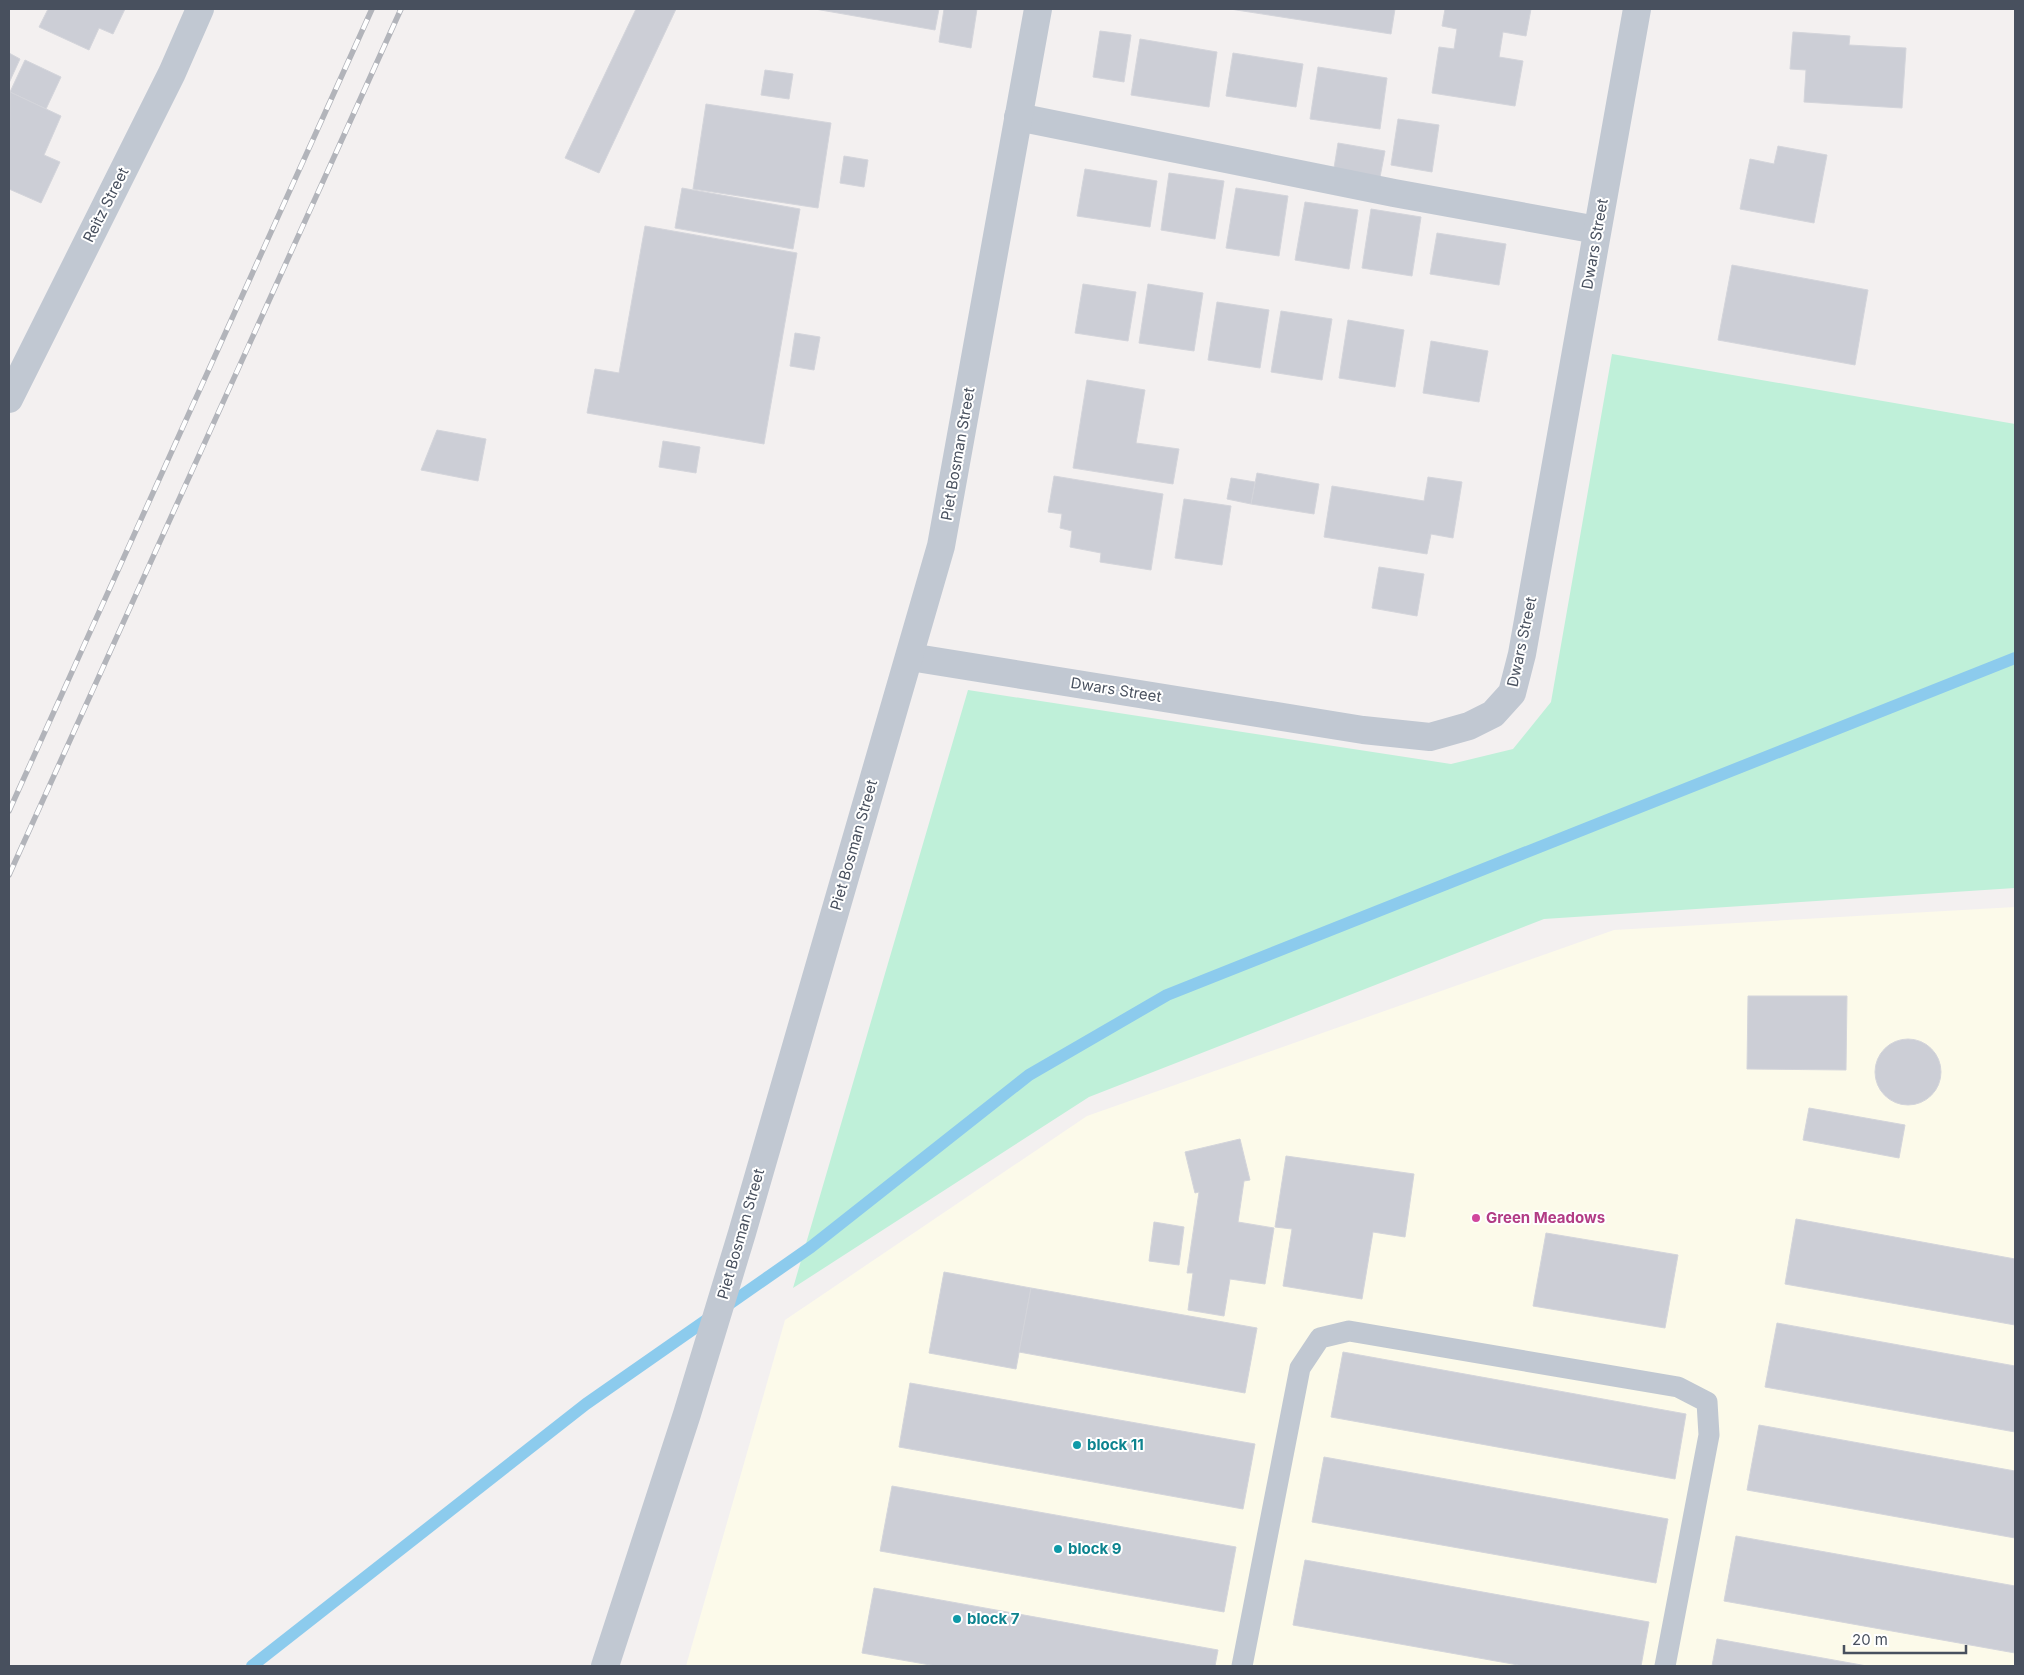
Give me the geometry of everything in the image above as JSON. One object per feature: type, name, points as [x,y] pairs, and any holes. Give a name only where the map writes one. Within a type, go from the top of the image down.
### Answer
[{"type":"street","name":"Reitz Street","points":[[9,399],[172,73],[200,9]]},
{"type":"street","name":"Piet Bosman Street","points":[[605,1666],[687,1414],[742,1233],[942,546],[1038,9]]},
{"type":"street","name":"Dwars Street","points":[[910,657],[1392,733],[1430,736],[1469,726],[1493,714],[1512,693],[1522,654],[1637,9]]},
{"type":"street","points":[[1018,117],[1394,193],[1597,230]]},
{"type":"lane","points":[[1242,1666],[1300,1368],[1320,1338],[1349,1331],[1678,1387],[1707,1402],[1709,1434],[1665,1666]]},
{"type":"shaded area","name":"Green Meadows","points":[[2015,907],[2015,1666],[686,1666],[785,1320],[1087,1116],[1614,930]]},
{"type":"green space","points":[[1612,354],[2015,424],[2015,888],[1544,919],[1089,1097],[793,1288],[968,690],[1451,764],[1513,749],[1551,702]]},
{"type":"building","points":[[48,9],[125,9],[113,34],[99,28],[89,50],[39,27]]},
{"type":"building","points":[[636,9],[676,9],[599,173],[565,158]]},
{"type":"building","points":[[815,9],[939,9],[935,30]]},
{"type":"building","points":[[944,9],[977,9],[971,48],[939,42]]},
{"type":"building","points":[[1230,9],[1395,9],[1391,34]]},
{"type":"building","points":[[1445,9],[1531,9],[1526,36],[1503,32],[1499,57],[1523,61],[1515,106],[1432,93],[1439,47],[1454,49],[1457,29],[1442,26]]},
{"type":"building","points":[[1100,31],[1131,35],[1124,82],[1093,77]]},
{"type":"building","points":[[1793,32],[1850,36],[1849,45],[1906,48],[1902,108],[1804,102],[1806,70],[1790,69]]},
{"type":"building","points":[[1140,39],[1217,52],[1209,107],[1131,95]]},
{"type":"building","points":[[9,53],[20,59],[9,83]]},
{"type":"building","points":[[1233,53],[1303,64],[1296,107],[1226,96]]},
{"type":"building","points":[[25,60],[61,77],[46,109],[10,92]]},
{"type":"building","points":[[1318,67],[1387,78],[1380,129],[1310,119]]},
{"type":"building","points":[[765,70],[793,74],[789,99],[761,95]]},
{"type":"building","points":[[10,92],[61,116],[44,155],[60,162],[41,203],[9,189]]},
{"type":"building","points":[[706,104],[831,123],[818,208],[693,189]]},
{"type":"building","points":[[1398,119],[1439,125],[1432,172],[1391,165]]},
{"type":"building","points":[[1338,143],[1385,151],[1380,177],[1334,168]]},
{"type":"building","points":[[1778,146],[1827,155],[1814,223],[1740,209],[1750,159],[1774,164]]},
{"type":"building","points":[[844,156],[868,160],[864,187],[840,183]]},
{"type":"building","points":[[1085,169],[1157,181],[1150,227],[1077,216]]},
{"type":"building","points":[[1169,173],[1224,181],[1215,239],[1161,230]]},
{"type":"building","points":[[682,188],[800,209],[793,249],[675,228]]},
{"type":"building","points":[[1236,188],[1288,196],[1279,256],[1226,248]]},
{"type":"building","points":[[1305,202],[1358,210],[1349,269],[1295,260]]},
{"type":"building","points":[[1371,209],[1421,217],[1412,276],[1362,268]]},
{"type":"building","points":[[645,226],[797,253],[764,444],[587,413],[595,369],[619,373]]},
{"type":"building","points":[[1437,233],[1506,244],[1499,285],[1430,274]]},
{"type":"building","points":[[1732,265],[1868,290],[1855,365],[1718,340]]},
{"type":"building","points":[[1083,284],[1136,292],[1128,341],[1075,333]]},
{"type":"building","points":[[1148,284],[1203,293],[1194,351],[1139,343]]},
{"type":"building","points":[[1217,302],[1269,310],[1260,368],[1208,360]]},
{"type":"building","points":[[1281,311],[1332,319],[1322,380],[1271,372]]},
{"type":"building","points":[[1348,320],[1404,330],[1395,387],[1339,378]]},
{"type":"building","points":[[795,333],[820,337],[814,370],[790,366]]},
{"type":"building","points":[[1431,341],[1488,351],[1479,402],[1423,393]]},
{"type":"building","points":[[1087,380],[1145,390],[1136,443],[1179,449],[1173,484],[1073,468]]},
{"type":"building","points":[[437,430],[486,439],[478,481],[421,470]]},
{"type":"building","points":[[663,441],[700,447],[696,473],[659,467]]},
{"type":"building","points":[[1257,473],[1319,484],[1314,514],[1251,504]]},
{"type":"building","points":[[1054,476],[1163,494],[1151,570],[1100,562],[1101,553],[1070,547],[1072,531],[1060,528],[1062,514],[1048,512]]},
{"type":"building","points":[[1428,477],[1462,482],[1453,538],[1431,534],[1427,554],[1324,537],[1332,486],[1424,501]]},
{"type":"building","points":[[1231,478],[1255,482],[1251,504],[1227,499]]},
{"type":"building","points":[[1184,499],[1231,506],[1222,565],[1175,558]]},
{"type":"building","points":[[1379,567],[1424,574],[1417,616],[1372,608]]},
{"type":"building","points":[[1748,996],[1847,996],[1846,1070],[1747,1069]]},
{"type":"building","points":[[1902,1039],[1914,1039],[1926,1044],[1936,1054],[1941,1066],[1939,1085],[1926,1100],[1914,1105],[1902,1105],[1890,1100],[1880,1090],[1875,1078],[1875,1066],[1880,1054],[1890,1044]]},
{"type":"building","points":[[1809,1108],[1905,1125],[1899,1158],[1803,1140]]},
{"type":"building","points":[[1240,1139],[1250,1180],[1244,1181],[1238,1222],[1274,1228],[1265,1284],[1230,1279],[1224,1316],[1188,1310],[1193,1273],[1187,1273],[1199,1192],[1195,1193],[1185,1152]]},
{"type":"building","points":[[1286,1156],[1414,1174],[1405,1237],[1373,1232],[1362,1299],[1283,1286],[1292,1229],[1275,1227]]},
{"type":"building","points":[[1796,1219],[2015,1259],[2015,1325],[1785,1284]]},
{"type":"building","points":[[1154,1222],[1184,1227],[1179,1265],[1149,1261]]},
{"type":"building","points":[[1546,1233],[1678,1255],[1665,1328],[1533,1306]]},
{"type":"building","points":[[944,1272],[1031,1288],[1016,1369],[929,1353]]},
{"type":"building","points":[[1031,1288],[1257,1328],[1245,1393],[1019,1352]]},
{"type":"building","points":[[1777,1323],[2015,1366],[2015,1432],[1765,1387]]},
{"type":"building","points":[[1343,1352],[1686,1414],[1675,1479],[1331,1417]]},
{"type":"building","name":"block 11","points":[[910,1383],[1255,1444],[1243,1509],[899,1447]]},
{"type":"building","points":[[1759,1425],[2015,1471],[2015,1538],[1747,1490]]},
{"type":"building","points":[[1324,1457],[1668,1519],[1656,1583],[1312,1522]]},
{"type":"building","name":"block 9","points":[[892,1486],[1236,1547],[1224,1612],[880,1551]]},
{"type":"building","points":[[1736,1536],[2015,1586],[2015,1653],[1724,1601]]},
{"type":"building","points":[[1305,1560],[1649,1622],[1641,1666],[1524,1666],[1293,1625]]},
{"type":"building","name":"block 7","points":[[874,1588],[1218,1650],[1215,1666],[936,1666],[862,1653]]},
{"type":"building","points":[[1717,1639],[1867,1666],[1712,1666]]},
{"type":"waterway","points":[[252,1666],[586,1404],[811,1247],[1029,1075],[1167,995],[2015,658]]},
{"type":"railway","points":[[9,811],[372,9]]},
{"type":"railway","points":[[9,875],[401,9]]},
{"type":"place","name":"Green Meadows","points":[[1476,1218]]},
{"type":"place","name":"block 11","points":[[1077,1445]]},
{"type":"place","name":"block 9","points":[[1058,1549]]},
{"type":"place","name":"block 7","points":[[957,1619]]}]
